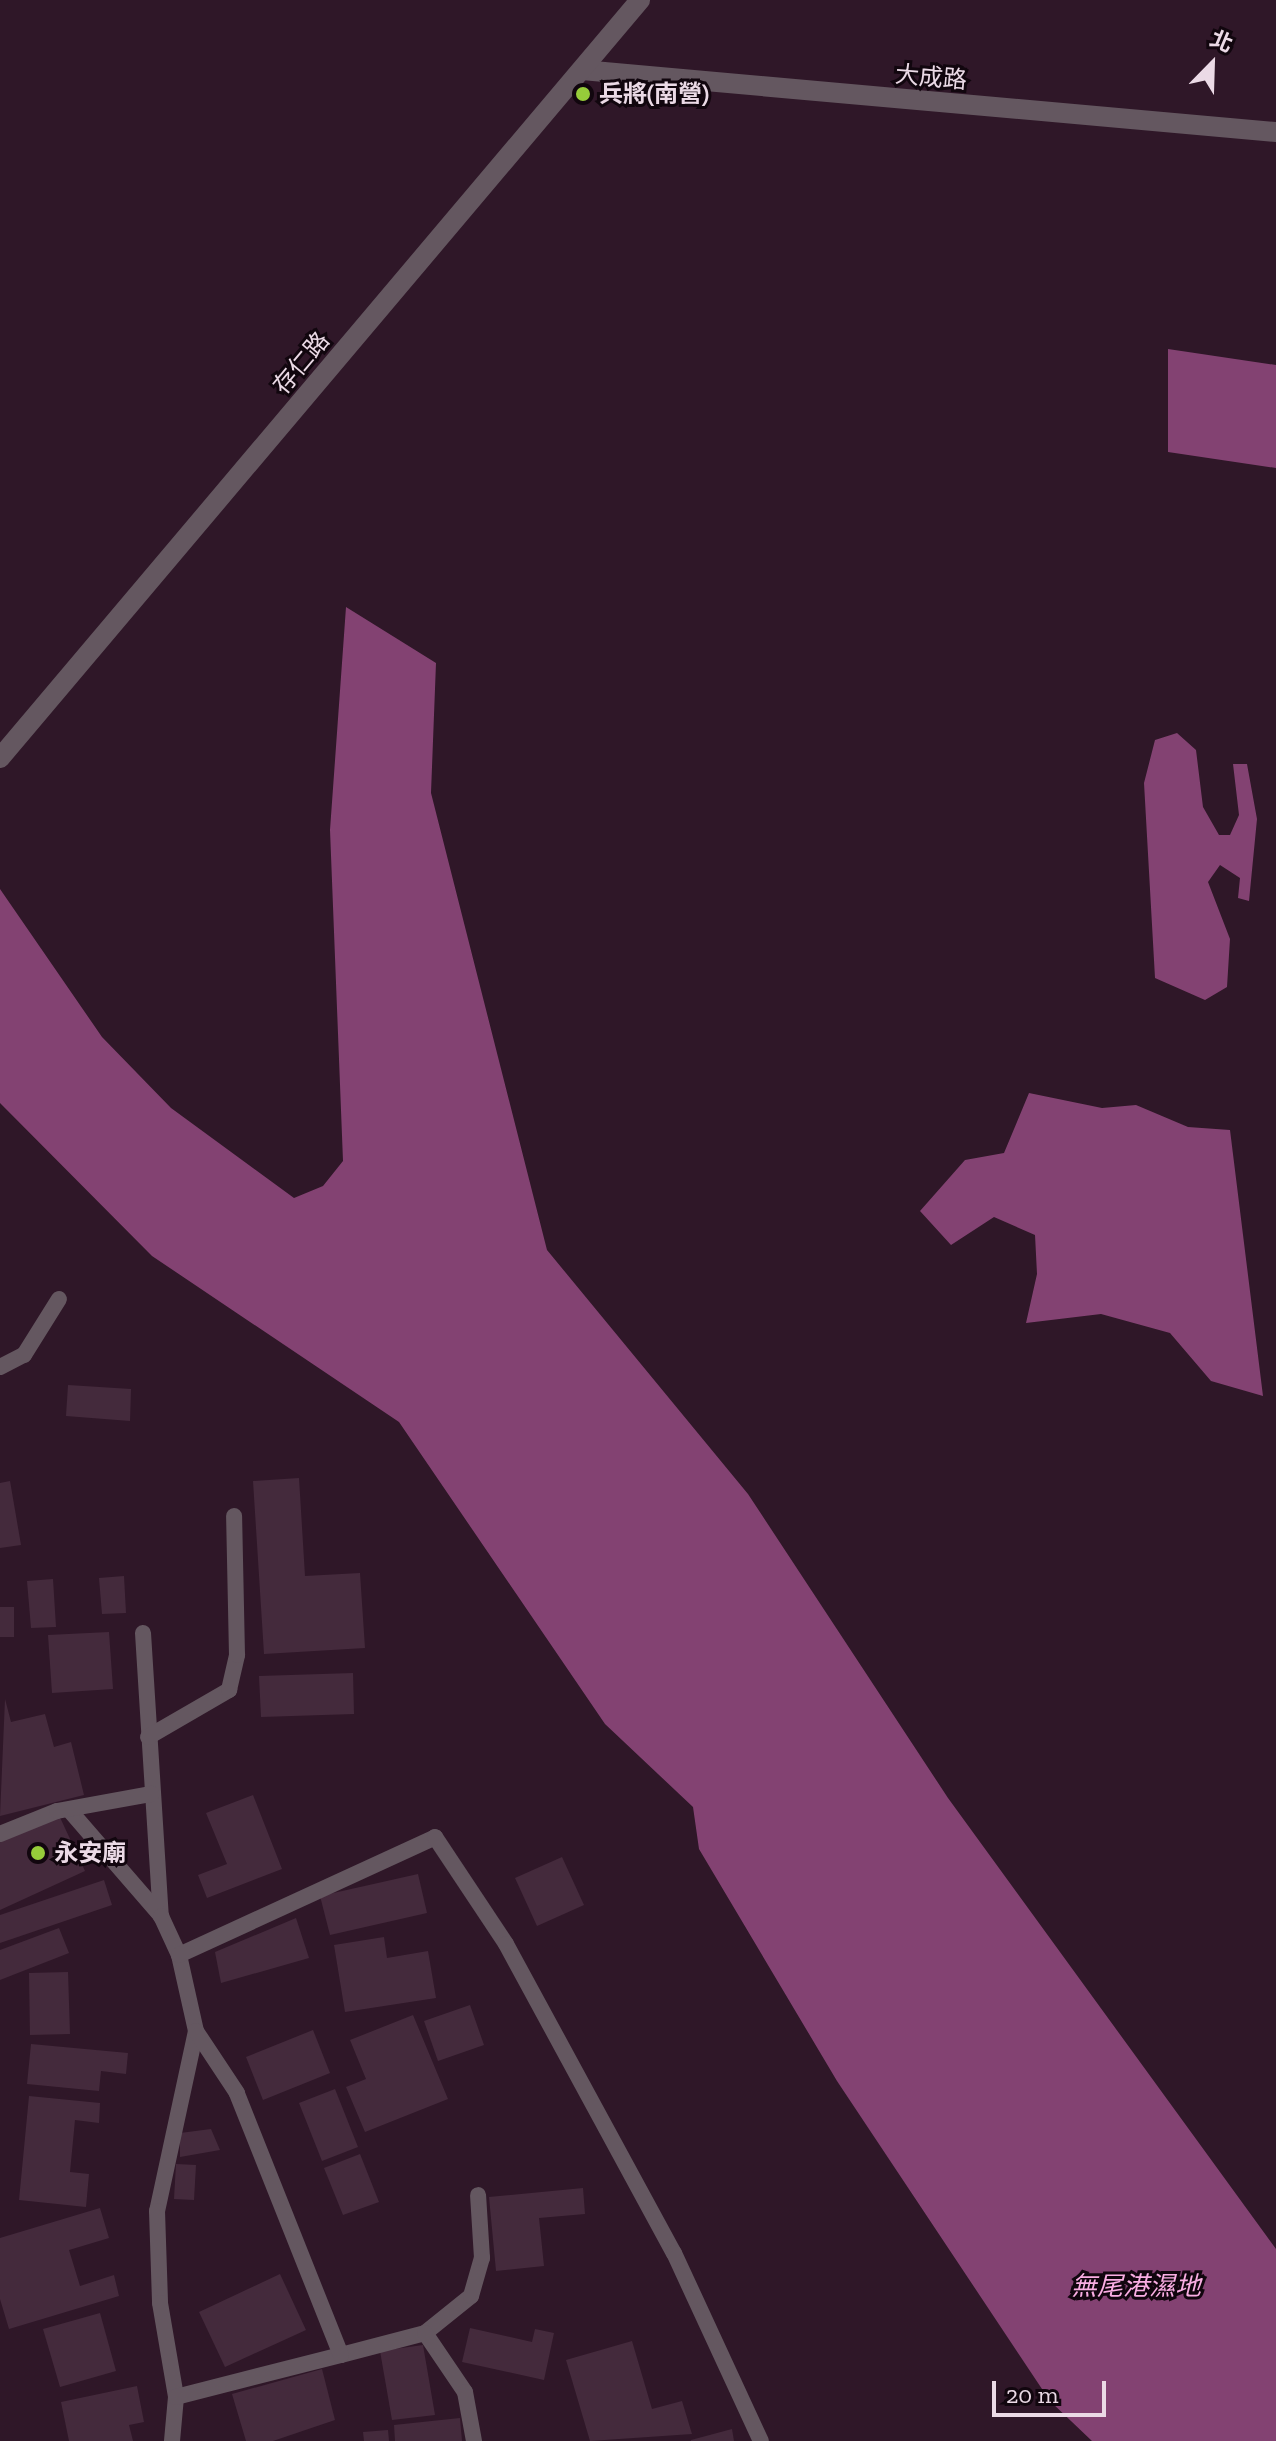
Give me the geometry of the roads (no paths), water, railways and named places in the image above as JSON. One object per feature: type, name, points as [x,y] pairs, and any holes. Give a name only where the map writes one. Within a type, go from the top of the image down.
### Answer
[{"type":"street","name":"存仁路","points":[[0,758],[640,0]]},
{"type":"street","name":"大成路","points":[[582,70],[1276,132]]},
{"type":"lane","points":[[0,1367],[24,1355],[59,1299]]},
{"type":"lane","points":[[148,1737],[229,1690],[237,1655],[234,1516]]},
{"type":"lane","points":[[143,1633],[161,1916]]},
{"type":"lane","points":[[0,1834],[71,1812],[151,1794]]},
{"type":"lane","points":[[71,1812],[161,1916],[179,1955],[196,2031],[237,2093],[341,2355]]},
{"type":"lane","points":[[179,1955],[435,1837],[506,1944],[674,2253],[761,2441]]},
{"type":"lane","points":[[172,2441],[176,2397],[160,2303],[157,2211],[196,2031]]},
{"type":"lane","points":[[176,2397],[425,2333],[471,2296],[482,2258],[478,2195]]},
{"type":"lane","points":[[425,2333],[465,2392],[474,2441]]},
{"type":"water","points":[[1168,349],[1276,365],[1276,468],[1168,452]]},
{"type":"water","name":"無尾港濕地","points":[[346,607],[436,663],[431,793],[547,1250],[748,1494],[948,1798],[1276,2249],[1276,2441],[1092,2441],[1050,2401],[837,2081],[699,1849],[693,1807],[605,1724],[399,1422],[152,1256],[0,1103],[0,889],[102,1037],[171,1108],[294,1198],[323,1186],[343,1161],[330,830]]},
{"type":"water","points":[[1177,733],[1196,750],[1203,807],[1219,835],[1230,835],[1239,815],[1233,764],[1247,764],[1257,819],[1249,901],[1238,898],[1240,878],[1220,865],[1208,882],[1230,939],[1227,987],[1205,1000],[1155,978],[1144,783],[1155,740]]},
{"type":"water","points":[[1029,1093],[1102,1108],[1136,1105],[1188,1127],[1230,1130],[1263,1396],[1211,1381],[1170,1333],[1101,1314],[1026,1323],[1037,1274],[1035,1235],[994,1217],[951,1245],[920,1211],[965,1160],[1004,1153]]},
{"type":"place","name":"兵將(南營)","points":[[583,94]]},
{"type":"place","name":"永安廟","points":[[38,1853]]}]
